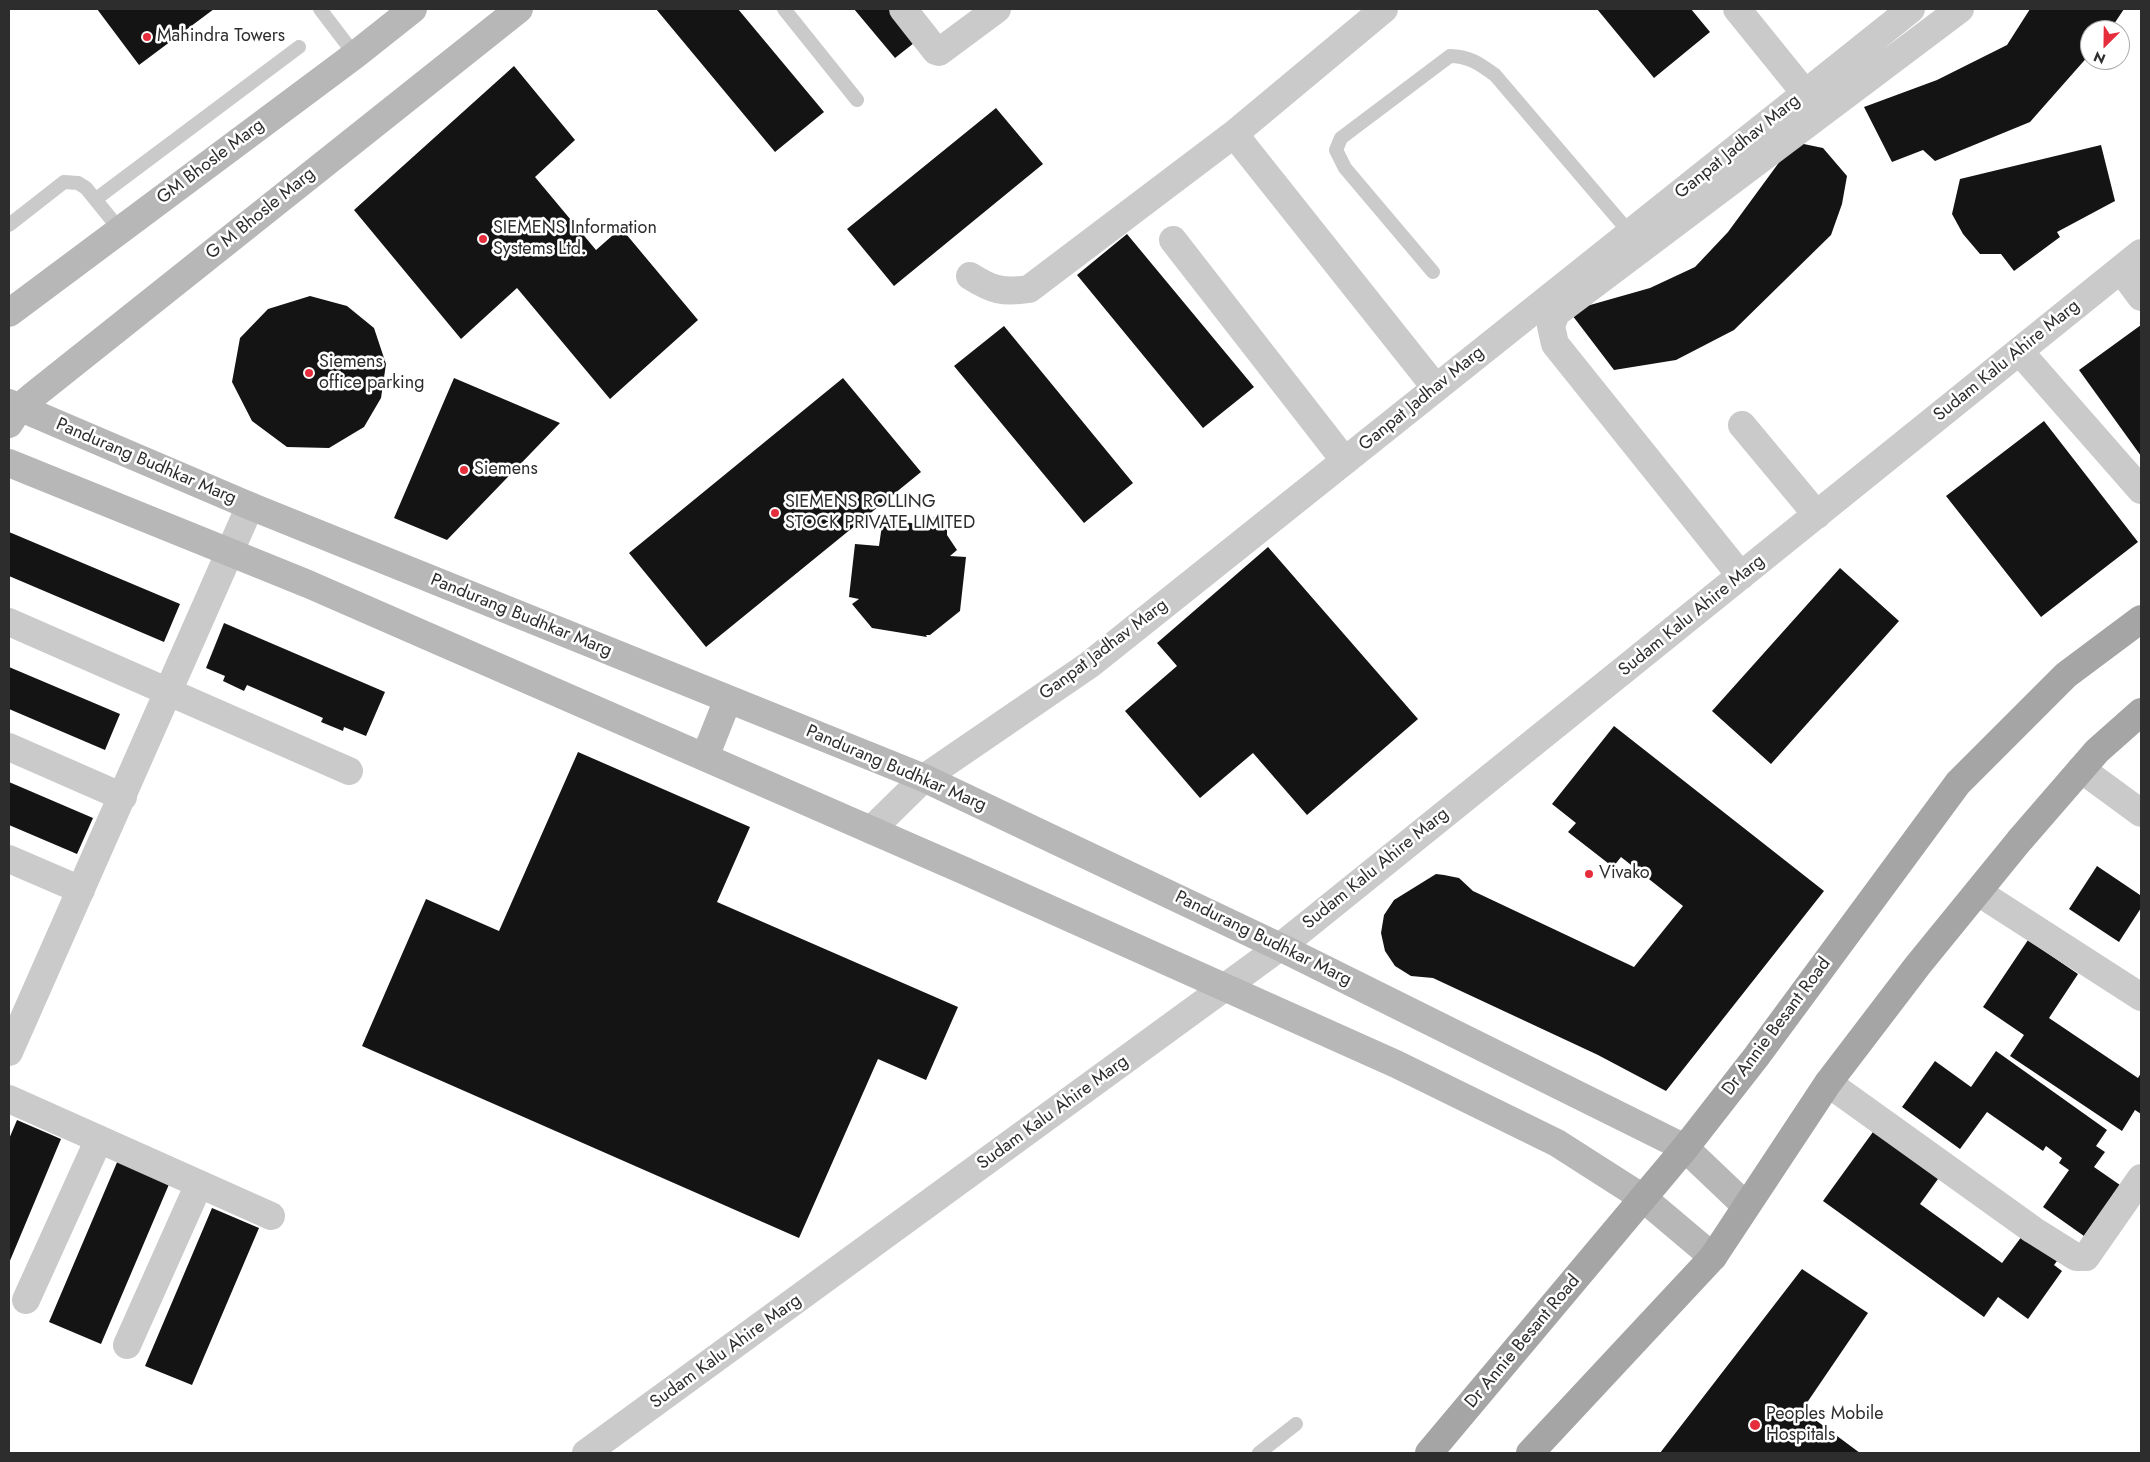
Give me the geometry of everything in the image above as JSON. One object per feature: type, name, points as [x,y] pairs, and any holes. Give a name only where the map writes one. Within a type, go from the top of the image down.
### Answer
[{"type":"main road","name":"GM Bhosle Marg","points":[[9,313],[355,55],[413,9]]},
{"type":"main road","name":"G M Bhosle Marg","points":[[12,411],[519,9]]},
{"type":"main road","name":"Pandurang Budhkar Marg","points":[[12,411],[924,778],[1280,947],[1685,1148],[1746,1206]]},
{"type":"main road","points":[[9,463],[317,588],[871,830],[1396,1064],[1557,1143],[1643,1198],[1713,1257]]},
{"type":"main road","name":"Dr Annie Besant Road","points":[[1429,1453],[1685,1148],[1756,1057],[1958,783],[2066,675],[2141,619]]},
{"type":"main road","points":[[705,757],[728,699]]},
{"type":"main road","points":[[1530,1453],[1713,1257],[1828,1083],[1918,965],[2081,769],[2097,751],[2141,712]]},
{"type":"street","points":[[903,9],[936,51],[939,52],[997,9]]},
{"type":"street","points":[[970,276],[989,288],[1011,291],[1029,288],[1234,134],[1384,9]]},
{"type":"street","points":[[1737,9],[1805,93]]},
{"type":"street","name":"Ganpat Jadhav Marg","points":[[871,830],[924,778],[1089,665],[1911,9]]},
{"type":"street","points":[[1741,576],[1556,344],[1551,326],[1556,314],[1960,9]]},
{"type":"street","points":[[1234,134],[1436,388]]},
{"type":"street","points":[[1173,240],[1345,461]]},
{"type":"street","points":[[2131,261],[2141,297]]},
{"type":"street","name":"Sudam Kalu Ahire Marg","points":[[586,1453],[1280,947],[2131,261]]},
{"type":"street","points":[[2019,351],[2141,490]]},
{"type":"street","points":[[1742,425],[1817,515]]},
{"type":"street","points":[[9,1052],[231,554],[250,506]]},
{"type":"street","points":[[9,622],[349,771]]},
{"type":"street","points":[[9,748],[123,797]]},
{"type":"street","points":[[2081,769],[2141,813]]},
{"type":"street","points":[[9,859],[81,890]]},
{"type":"street","points":[[1978,892],[2141,997]]},
{"type":"street","points":[[1828,1083],[2033,1230],[2076,1257],[2086,1257],[2141,1178]]},
{"type":"street","points":[[9,1099],[271,1216]]},
{"type":"street","points":[[26,1300],[99,1139]]},
{"type":"street","points":[[127,1345],[199,1184]]},
{"type":"lane","points":[[320,9],[355,55]]},
{"type":"lane","points":[[784,9],[857,100]]},
{"type":"lane","points":[[96,199],[299,47]]},
{"type":"lane","points":[[1433,272],[1345,168],[1336,150],[1341,138],[1450,56],[1464,56],[1477,62],[1495,76],[1630,233]]},
{"type":"lane","points":[[9,225],[64,182],[78,183],[86,188],[120,230]]},
{"type":"lane","points":[[1259,1453],[1296,1424]]},
{"type":"building","name":"Mahindra Towers","points":[[97,9],[214,9],[139,65]]},
{"type":"building","points":[[656,9],[738,9],[824,112],[775,152]]},
{"type":"building","points":[[854,9],[893,9],[919,39],[895,58]]},
{"type":"building","points":[[1597,9],[1691,9],[1710,32],[1654,78]]},
{"type":"building","points":[[2030,9],[2124,9],[2117,20],[2080,20],[2080,65],[2030,122],[1935,161],[1923,150],[1892,162],[1864,107],[1937,80],[2007,45]]},
{"type":"building","name":"SIEMENS Information Systems Ltd.","points":[[514,66],[575,140],[535,177],[596,250],[621,228],[698,320],[610,399],[517,288],[461,339],[354,210]]},
{"type":"building","points":[[996,108],[1043,164],[894,286],[847,229]]},
{"type":"building","points":[[1794,142],[1823,148],[1847,176],[1842,204],[1831,235],[1734,330],[1676,360],[1614,370],[1569,311],[1650,288],[1695,267],[1728,232]]},
{"type":"building","points":[[2101,145],[2115,201],[2057,232],[2060,237],[2014,271],[2001,254],[1980,254],[1963,234],[1952,214],[1960,179]]},
{"type":"building","points":[[1127,234],[1254,387],[1203,428],[1077,275]]},
{"type":"building","name":"Siemens office parking","points":[[310,296],[347,306],[374,328],[386,364],[381,398],[364,427],[329,448],[287,447],[252,421],[232,382],[240,338],[268,309]]},
{"type":"building","points":[[2141,325],[2141,456],[2079,370]]},
{"type":"building","points":[[1004,326],[1133,483],[1084,523],[954,366]]},
{"type":"building","name":"Siemens","points":[[454,378],[560,423],[447,540],[394,518]]},
{"type":"building","name":"SIEMENS ROLLING STOCK PRIVATE LIMITED","points":[[843,378],[921,472],[706,647],[629,553]]},
{"type":"building","points":[[2044,421],[2138,542],[2041,617],[1946,496]]},
{"type":"building","points":[[934,517],[941,528],[947,529],[947,535],[957,550],[950,556],[966,557],[960,611],[930,635],[926,635],[927,637],[872,628],[852,604],[859,599],[849,597],[855,544],[879,546],[883,518],[922,525]]},
{"type":"building","points":[[9,532],[180,604],[164,642],[9,576]]},
{"type":"building","points":[[1268,547],[1418,719],[1307,815],[1253,753],[1200,798],[1125,711],[1177,666],[1157,643]]},
{"type":"building","points":[[1840,568],[1899,621],[1771,764],[1712,711]]},
{"type":"building","points":[[224,623],[385,692],[366,736],[344,727],[343,731],[321,722],[323,718],[247,685],[244,691],[223,681],[225,676],[206,668]]},
{"type":"building","points":[[9,667],[120,714],[105,750],[9,709]]},
{"type":"building","points":[[1614,726],[1824,891],[1666,1091],[1598,1055],[1433,978],[1411,976],[1395,966],[1385,951],[1381,933],[1384,915],[1394,900],[1436,874],[1444,875],[1459,878],[1473,891],[1634,967],[1683,906],[1621,857],[1613,867],[1568,832],[1576,823],[1552,804]]},
{"type":"building","points":[[578,752],[750,827],[717,902],[958,1007],[926,1080],[878,1059],[799,1238],[362,1046],[426,899],[499,931]]},
{"type":"building","points":[[9,782],[93,818],[77,854],[9,825]]},
{"type":"building","points":[[2097,866],[2140,895],[2141,893],[2141,908],[2119,942],[2069,909]]},
{"type":"building","points":[[2028,940],[2078,974],[2049,1018],[2138,1078],[2141,1073],[2141,1114],[2135,1110],[2122,1131],[2010,1056],[2024,1035],[1983,1007]]},
{"type":"building","points":[[1996,1051],[2107,1130],[2096,1146],[2105,1152],[2094,1167],[2120,1185],[2084,1236],[2043,1207],[2069,1170],[2059,1163],[2062,1158],[2046,1146],[2043,1151],[1987,1112],[1960,1149],[1902,1107],[1935,1061],[1971,1087]]},
{"type":"building","points":[[17,1120],[61,1139],[9,1263],[9,1139]]},
{"type":"building","points":[[1878,1125],[1943,1172],[1920,1204],[2002,1263],[2025,1232],[2060,1257],[2054,1265],[2062,1271],[2028,1319],[1998,1297],[1984,1317],[1823,1201]]},
{"type":"building","points":[[118,1160],[170,1182],[101,1344],[49,1322]]},
{"type":"building","points":[[212,1208],[259,1228],[192,1385],[145,1366]]},
{"type":"building","points":[[1802,1269],[1868,1313],[1802,1410],[1860,1453],[1660,1453]]},
{"type":"place","name":"Mahindra Towers","points":[[147,37]]},
{"type":"place","name":"SIEMENS Information Systems Ltd.","points":[[483,239]]},
{"type":"place","name":"Siemens office parking","points":[[309,373]]},
{"type":"place","name":"Siemens","points":[[464,470]]},
{"type":"place","name":"SIEMENS ROLLING STOCK PRIVATE LIMITED","points":[[775,513]]},
{"type":"place","name":"Vivako","points":[[1589,874]]},
{"type":"place","name":"Peoples Mobile Hospitals","points":[[1755,1425]]}]
